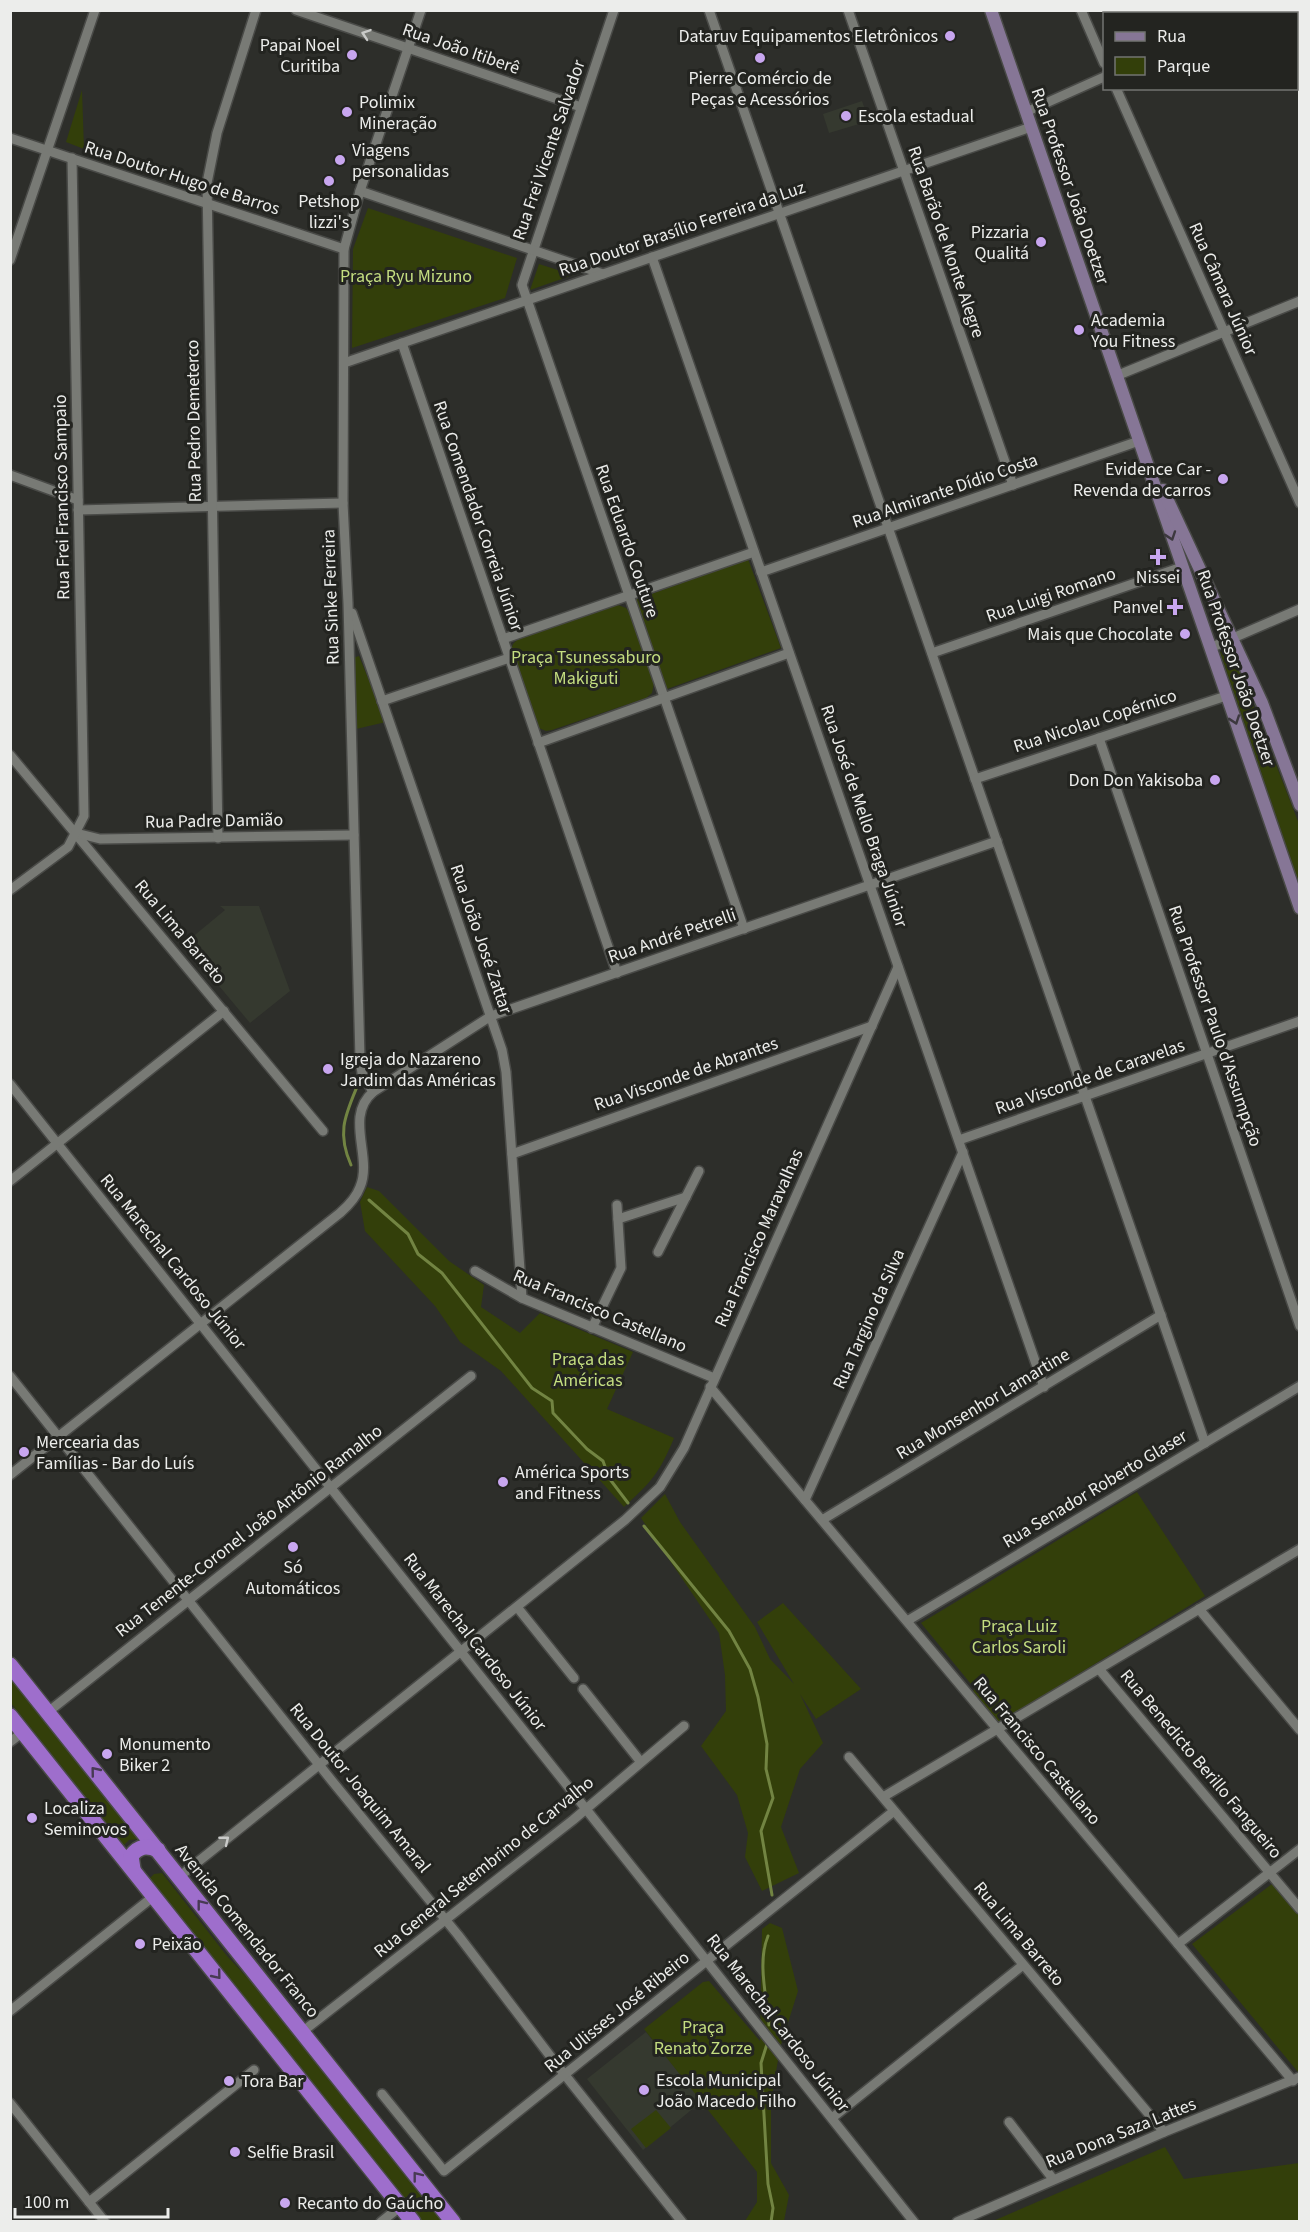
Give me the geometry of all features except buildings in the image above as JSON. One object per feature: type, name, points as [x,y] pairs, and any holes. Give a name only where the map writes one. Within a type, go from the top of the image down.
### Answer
[{"type":"highway","name":"Avenida Comendador Franco","points":[[10,1665],[453,2222]]},
{"type":"highway","points":[[10,1716],[413,2222]]},
{"type":"highway","points":[[133,1869],[131,1856],[136,1850],[143,1846],[158,1850]]},
{"type":"main road","name":"Rua Professor João Doetzer","points":[[991,10],[1299,908]]},
{"type":"main road","name":"Rua Professor João Doetzer","points":[[1139,441],[1233,638],[1270,726],[1299,805]]},
{"type":"street","points":[[10,260],[95,10]]},
{"type":"street","name":"Rua Pedro Demeterco","points":[[218,838],[206,203],[212,148],[256,10]]},
{"type":"street","name":"Rua João Itiberê","points":[[296,10],[581,107]]},
{"type":"street","name":"Rua Sinke Ferreira","points":[[373,1092],[362,1073],[360,1059],[348,603],[343,503],[344,249],[360,191],[421,10]]},
{"type":"street","name":"Rua Frei Vicente Salvador","points":[[526,300],[522,285],[614,10]]},
{"type":"street","points":[[709,10],[1205,1443]]},
{"type":"street","name":"Rua Barão de Monte Alegre","points":[[849,10],[1013,484]]},
{"type":"street","points":[[1081,10],[1103,61]]},
{"type":"street","points":[[1026,112],[1103,77]]},
{"type":"street","name":"Rua Câmara Júnior","points":[[1117,90],[1299,503]]},
{"type":"street","name":"Rua Doutor Brasílio Ferreira da Luz","points":[[344,363],[1031,127]]},
{"type":"street","name":"Rua Doutor Hugo de Barros","points":[[10,138],[344,249]]},
{"type":"street","name":"Rua Frei Francisco Sampaio","points":[[72,158],[84,816],[76,833]]},
{"type":"street","points":[[360,191],[603,274]]},
{"type":"street","name":"Rua José de Mello Braga Júnior","points":[[652,257],[1044,1387]]},
{"type":"street","name":"Rua Eduardo Couture","points":[[526,300],[744,929]]},
{"type":"street","points":[[1116,376],[1299,301]]},
{"type":"street","name":"Rua Comendador Correia Júnior","points":[[402,343],[616,973]]},
{"type":"street","name":"Rua Almirante Dídio Costa","points":[[761,572],[1139,441]]},
{"type":"street","points":[[10,475],[78,505],[212,507],[343,503]]},
{"type":"street","points":[[503,639],[754,552]]},
{"type":"street","name":"Rua Luigi Romano","points":[[932,653],[1182,567]]},
{"type":"street","name":"Rua João José Zattar","points":[[348,603],[505,1065],[522,1298]]},
{"type":"street","points":[[1210,648],[1299,609]]},
{"type":"street","points":[[538,743],[789,653]]},
{"type":"street","points":[[382,701],[509,657]]},
{"type":"street","name":"Rua Nicolau Copérnico","points":[[975,779],[1226,696]]},
{"type":"street","name":"Rua Professor Paulo d'Assumpção","points":[[1099,738],[1299,1326]]},
{"type":"street","name":"Rua Lima Barreto","points":[[10,754],[323,1131]]},
{"type":"street","points":[[10,890],[68,847],[76,833]]},
{"type":"street","name":"Rua Padre Damião","points":[[76,833],[100,839],[354,835]]},
{"type":"street","name":"Rua André Petrelli","points":[[373,1092],[490,1016],[997,841]]},
{"type":"street","name":"Rua Francisco Maravalhas","points":[[179,1876],[634,1512],[660,1487],[677,1462],[898,967]]},
{"type":"street","points":[[10,1181],[224,1011]]},
{"type":"street","name":"Rua Visconde de Caravelas","points":[[959,1140],[1299,1020]]},
{"type":"street","name":"Rua Visconde de Abrantes","points":[[512,1154],[872,1026]]},
{"type":"street","name":"Rua Marechal Cardoso Júnior","points":[[10,1084],[914,2222]]},
{"type":"street","points":[[10,1475],[340,1214],[352,1201],[361,1185],[363,1170],[359,1117],[363,1102],[373,1092]]},
{"type":"street","name":"Rua Targino da Silva","points":[[805,1500],[963,1152]]},
{"type":"street","points":[[658,1252],[699,1171]]},
{"type":"street","points":[[618,1219],[686,1197]]},
{"type":"street","points":[[592,1328],[620,1272],[617,1205]]},
{"type":"street","name":"Rua Francisco Castellano","points":[[475,1271],[522,1298],[712,1382],[805,1500],[1178,1944],[1296,2079]]},
{"type":"street","name":"Rua Monsenhor Lamartine","points":[[822,1520],[1161,1316]]},
{"type":"street","name":"Rua Doutor Joaquim Amaral","points":[[10,1376],[319,1765],[446,1920],[682,2222]]},
{"type":"street","name":"Rua Tenente-Coronel João Antônio Ramalho","points":[[48,1712],[471,1377]]},
{"type":"street","name":"Rua Senador Roberto Glaser","points":[[907,1621],[1299,1386]]},
{"type":"street","points":[[883,1797],[1299,1549]]},
{"type":"street","points":[[517,1606],[574,1678]]},
{"type":"street","points":[[1199,1609],[1299,1730]]},
{"type":"street","name":"Rua Benedicto Berillo Fangueiro","points":[[1099,1669],[1299,1909]]},
{"type":"street","points":[[583,1689],[640,1761]]},
{"type":"street","name":"Rua General Setembrino de Carvalho","points":[[302,2032],[587,1809],[640,1761],[684,1726]]},
{"type":"street","points":[[10,1742],[24,1732]]},
{"type":"street","name":"Rua Lima Barreto","points":[[849,1757],[1164,2132]]},
{"type":"street","name":"Rua Ulisses José Ribeiro","points":[[382,2094],[444,2171],[894,1811]]},
{"type":"street","points":[[1178,1944],[1299,1849]]},
{"type":"street","points":[[10,2011],[154,1896]]},
{"type":"street","points":[[832,2118],[1023,1965]]},
{"type":"street","points":[[89,2202],[254,2070]]},
{"type":"street","name":"Rua Dona Saza Lattes","points":[[957,2222],[1053,2178],[1296,2079]]},
{"type":"street","points":[[10,2103],[105,2222]]},
{"type":"street","points":[[1009,2122],[1053,2178]]},
{"type":"street","points":[[381,2222],[401,2206]]},
{"type":"shaded area","name":"Escola estadual","points":[[862,101],[869,121],[829,133],[823,114]]},
{"type":"shaded area","points":[[220,906],[259,906],[290,991],[250,1023],[184,944],[225,910]]},
{"type":"shaded area","name":"Escola Municipal João Macedo Filho","points":[[646,2032],[702,2101],[643,2150],[587,2079]]},
{"type":"green space","points":[[82,90],[84,149],[66,142]]},
{"type":"green space","name":"Praça Ryu Mizuno","points":[[368,208],[517,258],[505,298],[352,348],[353,249]]},
{"type":"green space","points":[[539,264],[573,275],[530,290]]},
{"type":"green space","points":[[748,559],[781,648],[667,689],[635,600]]},
{"type":"green space","name":"Praça Tsunessaburo Makiguti","points":[[618,605],[626,608],[630,613],[654,683],[652,693],[646,698],[552,730],[546,731],[539,728],[511,650],[513,644],[518,639]]},
{"type":"green space","points":[[1231,648],[1299,824],[1299,883],[1220,652]]},
{"type":"green space","points":[[359,656],[386,722],[356,729],[353,658]]},
{"type":"green space","name":"Praça das Américas","points":[[367,1187],[379,1191],[449,1261],[484,1285],[481,1307],[520,1333],[540,1313],[633,1352],[607,1409],[674,1438],[654,1476],[624,1507],[501,1371],[460,1342],[435,1306],[365,1231],[360,1202]]},
{"type":"green space","name":"Praça Luiz Carlos Saroli","points":[[1137,1492],[1205,1596],[999,1723],[972,1692],[975,1689],[921,1623]]},
{"type":"green space","points":[[665,1494],[680,1522],[755,1627],[770,1659],[794,1684],[757,1622],[783,1603],[861,1689],[816,1719],[800,1694],[823,1743],[800,1769],[781,1827],[799,1873],[762,1891],[745,1857],[748,1833],[737,1795],[701,1746],[726,1711],[725,1675],[719,1633],[641,1518]]},
{"type":"green space","points":[[10,1677],[140,1839],[129,1840],[124,1845],[11,1703]]},
{"type":"green space","points":[[162,1873],[227,1956],[268,2000],[444,2221],[422,2221],[149,1879],[154,1874]]},
{"type":"green space","points":[[1276,1881],[1299,1911],[1298,2072],[1192,1944]]},
{"type":"green space","name":"Praça Renato Zorze","points":[[770,1923],[782,1928],[798,1991],[780,2048],[771,2102],[771,2163],[789,2195],[784,2221],[745,2221],[757,2202],[757,2172],[644,2029],[703,1982],[709,1981],[760,2041],[762,1929]]},
{"type":"green space","points":[[656,2110],[671,2128],[646,2148],[631,2129]]},
{"type":"green space","points":[[1165,2147],[1184,2179],[1299,2163],[1299,2221],[993,2221]]},
{"type":"waterway","points":[[351,1165],[344,1142],[344,1123],[359,1082]]},
{"type":"waterway","points":[[369,1200],[408,1234],[418,1254],[442,1273],[532,1388],[552,1401],[553,1413],[587,1449],[603,1461],[609,1478],[628,1503]]},
{"type":"waterway","points":[[644,1526],[729,1631],[750,1669],[767,1744],[766,1769],[773,1798],[761,1831],[772,1895]]},
{"type":"waterway","points":[[768,1936],[763,1968],[769,2025]]},
{"type":"waterway","points":[[767,2044],[761,2063],[768,2184],[773,2208],[771,2222]]},
{"type":"place","name":"Dataruv Equipamentos Eletrônicos","points":[[950,36]]},
{"type":"place","name":"Papai Noel Curitiba","points":[[352,55]]},
{"type":"place","name":"Pierre Comércio de Peças e Acessórios","points":[[760,58]]},
{"type":"place","name":"Polimix Mineração","points":[[347,112]]},
{"type":"place","name":"Escola estadual","points":[[846,116]]},
{"type":"place","name":"Viagens personalidas","points":[[340,160]]},
{"type":"place","name":"Petshop lizzi's","points":[[329,181]]},
{"type":"place","name":"Pizzaria Qualitá","points":[[1041,242]]},
{"type":"place","name":"Academia You Fitness","points":[[1079,330]]},
{"type":"place","name":"Evidence Car - Revenda de carros","points":[[1223,479]]},
{"type":"place","name":"Nissei","points":[[1158,557]]},
{"type":"place","name":"Panvel","points":[[1175,607]]},
{"type":"place","name":"Mais que Chocolate","points":[[1185,634]]},
{"type":"place","name":"Don Don Yakisoba","points":[[1215,780]]},
{"type":"place","name":"Igreja do Nazareno Jardim das Américas","points":[[328,1069]]},
{"type":"place","name":"Mercearia das Famílias - Bar do Luís","points":[[24,1452]]},
{"type":"place","name":"América Sports and Fitness","points":[[503,1482]]},
{"type":"place","name":"Só Automáticos","points":[[293,1547]]},
{"type":"place","name":"Monumento Biker 2","points":[[107,1754]]},
{"type":"place","name":"Localiza Seminovos","points":[[32,1818]]},
{"type":"place","name":"Peixão","points":[[140,1944]]},
{"type":"place","name":"Tora Bar","points":[[229,2081]]},
{"type":"place","name":"Escola Municipal João Macedo Filho","points":[[644,2090]]},
{"type":"place","name":"Selfie Brasil","points":[[235,2152]]},
{"type":"place","name":"Recanto do Gaúcho","points":[[285,2203]]}]
